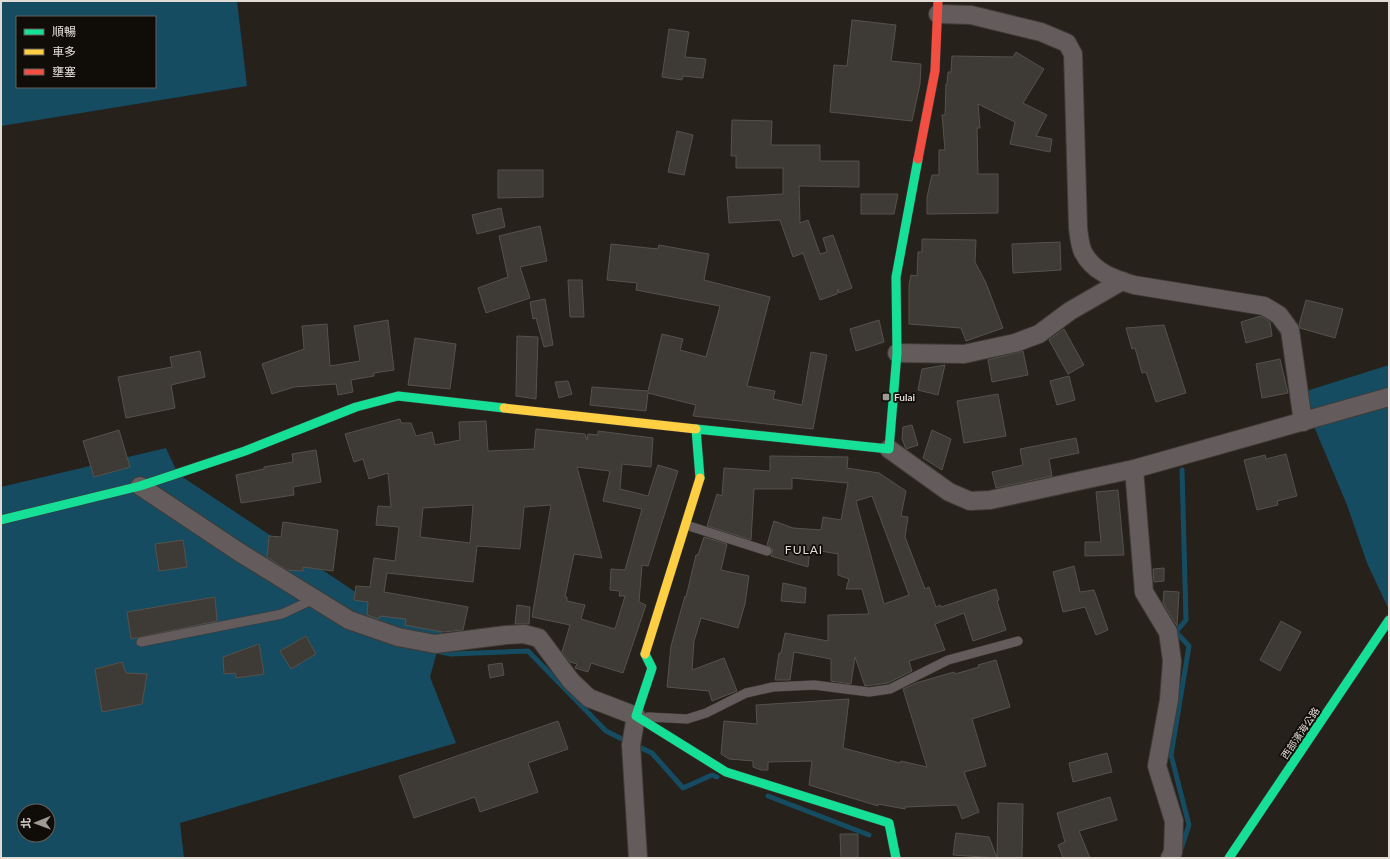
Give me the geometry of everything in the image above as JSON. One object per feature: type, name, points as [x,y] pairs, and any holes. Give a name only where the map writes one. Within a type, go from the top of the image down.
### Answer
[{"type":"street","points":[[889,449],[896,353],[896,277],[935,71],[938,7],[1041,32],[1067,43],[1073,54],[1078,228],[1082,252],[1092,265],[1110,278],[1134,285],[1264,306],[1279,315],[1290,330],[1303,422]]},
{"type":"street","points":[[896,353],[964,354],[1015,343],[1039,334],[1070,311],[1122,281]]},
{"type":"street","points":[[1,520],[140,486],[245,451],[356,407],[398,396],[889,449],[948,492],[970,501],[990,500],[1134,469],[1389,397]]},
{"type":"street","points":[[638,858],[631,745],[636,716],[652,668],[645,655],[700,478],[696,429]]},
{"type":"street","points":[[1134,469],[1144,592],[1168,632],[1172,661],[1169,700],[1157,766],[1174,821],[1173,852],[1170,858]]},
{"type":"street","points":[[140,486],[313,599],[349,620],[398,637],[435,644],[506,635],[524,634],[539,638],[571,681],[589,698],[636,716],[726,772],[888,823],[896,858]]},
{"type":"street","name":"西部濱海公路","points":[[1229,858],[1389,620]]},
{"type":"lane","points":[[686,525],[767,551]]},
{"type":"lane","points":[[141,642],[282,614],[313,599]]},
{"type":"lane","points":[[636,716],[687,719],[706,713],[746,694],[773,687],[814,685],[869,692],[890,689],[948,660],[1018,641]]},
{"type":"water","points":[[1,1],[237,1],[247,86],[1,126]]},
{"type":"water","points":[[1389,365],[1389,610],[1367,563],[1347,505],[1300,393]]},
{"type":"water","points":[[166,448],[178,474],[363,597],[446,619],[430,677],[456,743],[180,823],[184,858],[1,858],[1,487]]},
{"type":"building","points":[[852,20],[896,25],[891,61],[921,64],[920,84],[912,121],[830,112],[834,65],[847,66]]},
{"type":"building","points":[[669,29],[689,32],[685,57],[706,59],[703,78],[683,76],[682,80],[662,77]]},
{"type":"building","points":[[1016,52],[1044,69],[1023,103],[1047,115],[1036,136],[1052,139],[1050,152],[1010,144],[1015,122],[978,104],[980,128],[977,128],[978,174],[998,174],[998,213],[927,214],[927,197],[932,175],[939,175],[939,150],[945,150],[942,115],[945,115],[946,84],[948,72],[951,72],[952,56],[1013,57]]},
{"type":"building","points":[[732,120],[772,121],[771,145],[820,145],[820,161],[859,161],[859,187],[799,186],[800,223],[808,220],[820,254],[827,252],[823,238],[833,235],[852,288],[839,293],[838,289],[837,294],[820,300],[803,253],[793,257],[780,220],[729,223],[727,197],[783,194],[783,168],[736,168],[736,156],[731,156]]},
{"type":"building","points":[[677,131],[693,135],[684,175],[668,172]]},
{"type":"building","points":[[498,170],[543,170],[543,197],[498,198]]},
{"type":"building","points":[[861,194],[898,194],[894,214],[861,214]]},
{"type":"building","points":[[501,208],[505,227],[477,234],[472,215]]},
{"type":"building","points":[[540,226],[547,261],[520,267],[530,298],[486,313],[478,288],[508,277],[499,236]]},
{"type":"building","points":[[922,239],[976,240],[975,262],[986,283],[1003,328],[966,341],[961,328],[909,324],[909,285],[911,275],[917,276],[918,252],[922,252]]},
{"type":"building","points":[[1060,242],[1061,270],[1013,273],[1012,244]]},
{"type":"building","points":[[611,244],[658,249],[659,245],[709,254],[704,280],[770,297],[747,386],[775,391],[773,399],[802,405],[811,352],[827,355],[813,429],[693,416],[696,405],[648,393],[646,411],[590,405],[592,387],[648,391],[662,334],[683,339],[680,350],[706,357],[720,306],[636,290],[637,283],[607,280]]},
{"type":"building","points":[[568,280],[582,280],[584,317],[570,317]]},
{"type":"building","points":[[545,299],[553,345],[544,347],[536,318],[533,319],[530,302]]},
{"type":"building","points":[[1306,300],[1343,309],[1335,338],[1300,328],[1299,325]]},
{"type":"building","points":[[1261,316],[1270,322],[1272,336],[1246,343],[1241,322]]},
{"type":"building","points":[[388,320],[394,370],[374,373],[374,376],[351,380],[353,392],[338,395],[336,384],[294,387],[272,394],[262,364],[304,349],[302,326],[327,324],[330,366],[360,361],[354,326]]},
{"type":"building","points":[[879,320],[884,342],[856,351],[850,329]]},
{"type":"building","points":[[1164,325],[1186,393],[1156,402],[1146,372],[1142,373],[1135,348],[1132,349],[1126,328]]},
{"type":"building","points":[[1064,329],[1084,365],[1068,374],[1049,340]]},
{"type":"building","points":[[517,336],[538,337],[536,399],[516,396]]},
{"type":"building","points":[[415,338],[456,344],[450,389],[408,385]]},
{"type":"building","points":[[200,351],[205,377],[171,385],[175,408],[126,418],[118,377],[172,367],[170,357]]},
{"type":"building","points":[[1023,351],[1028,375],[992,382],[988,360]]},
{"type":"building","points":[[1280,359],[1288,393],[1262,398],[1256,364]]},
{"type":"building","points":[[945,365],[938,395],[918,390],[922,369]]},
{"type":"building","points":[[1069,376],[1075,400],[1057,405],[1050,381]]},
{"type":"building","points":[[568,381],[572,394],[559,398],[555,382]]},
{"type":"building","points":[[998,394],[1006,436],[964,443],[957,401]]},
{"type":"building","points":[[400,419],[401,423],[411,423],[416,436],[432,432],[435,445],[460,440],[459,422],[486,421],[488,451],[534,449],[536,429],[585,434],[587,440],[588,434],[598,435],[598,431],[653,438],[651,467],[622,464],[620,489],[648,496],[658,465],[678,471],[648,566],[642,565],[639,602],[646,605],[623,673],[591,663],[588,672],[575,668],[577,664],[570,662],[562,652],[570,625],[532,617],[551,505],[524,507],[520,549],[477,546],[473,582],[387,573],[384,592],[468,607],[463,630],[443,632],[405,625],[406,619],[380,616],[379,619],[367,615],[368,602],[354,600],[356,586],[370,587],[374,558],[395,561],[399,527],[376,525],[378,506],[391,507],[388,473],[369,479],[363,459],[354,462],[345,434]],"holes":[[[577,467],[610,471],[603,501],[642,509],[625,570],[611,569],[610,590],[620,591],[619,596],[625,596],[615,629],[581,619],[585,605],[567,601],[567,597],[565,597],[574,554],[602,558]],[[473,505],[470,543],[420,537],[423,508]]]},
{"type":"building","points":[[912,425],[918,445],[906,449],[902,439],[903,427]]},
{"type":"building","points":[[119,430],[130,467],[94,477],[83,441]]},
{"type":"building","points":[[932,430],[951,439],[942,470],[923,458]]},
{"type":"building","points":[[1076,438],[1079,453],[1049,459],[1052,476],[996,488],[992,472],[1023,465],[1020,449]]},
{"type":"building","points":[[316,450],[321,482],[293,487],[294,495],[241,503],[236,475],[264,469],[264,467],[293,462],[292,454]]},
{"type":"building","points":[[1286,454],[1297,496],[1277,501],[1278,505],[1257,510],[1244,460],[1265,455],[1266,459]]},
{"type":"building","points":[[770,456],[848,457],[847,468],[879,473],[906,491],[901,516],[908,517],[905,537],[925,589],[929,587],[936,607],[940,605],[941,607],[996,589],[999,600],[997,601],[1006,630],[973,641],[964,613],[935,624],[945,650],[909,661],[912,671],[888,683],[865,686],[855,657],[851,684],[831,681],[831,659],[794,652],[790,680],[775,680],[779,653],[781,653],[785,633],[828,641],[828,615],[869,614],[862,589],[846,589],[849,579],[838,575],[838,554],[810,549],[808,567],[771,556],[773,549],[767,545],[774,521],[793,528],[821,530],[823,517],[841,520],[848,483],[792,478],[792,489],[754,489],[751,540],[707,526],[717,494],[722,496],[724,468],[770,471]],"holes":[[[872,496],[909,595],[884,604],[856,501]]]},
{"type":"building","points":[[1118,490],[1124,555],[1085,556],[1085,542],[1101,542],[1096,492]]},
{"type":"building","points":[[283,522],[338,530],[333,571],[303,567],[303,571],[287,570],[267,557],[269,536],[281,537]]},
{"type":"building","points":[[704,537],[727,544],[721,570],[749,576],[745,604],[738,628],[701,618],[694,641],[692,670],[724,658],[737,691],[712,701],[709,691],[667,687],[671,646],[685,596],[686,597],[696,555],[698,555]]},
{"type":"building","points":[[183,540],[187,567],[159,571],[155,544]]},
{"type":"building","points":[[1074,566],[1080,592],[1094,590],[1108,630],[1096,635],[1085,607],[1063,612],[1053,572]]},
{"type":"building","points":[[1164,568],[1164,581],[1154,582],[1153,569]]},
{"type":"building","points":[[783,583],[806,588],[805,603],[781,601]]},
{"type":"building","points":[[1164,591],[1179,592],[1177,626],[1163,603]]},
{"type":"building","points":[[215,597],[217,621],[131,639],[127,612]]},
{"type":"building","points":[[517,605],[530,607],[529,624],[515,624]]},
{"type":"building","points":[[1281,621],[1301,632],[1280,671],[1260,660]]},
{"type":"building","points":[[306,636],[316,654],[291,669],[280,651]]},
{"type":"building","points":[[259,644],[264,674],[236,678],[235,673],[224,674],[223,657]]},
{"type":"building","points":[[996,660],[1010,707],[972,719],[986,766],[964,772],[979,812],[962,819],[957,805],[905,807],[905,809],[878,804],[878,806],[809,785],[812,761],[768,762],[768,770],[761,770],[753,767],[753,761],[729,759],[721,754],[724,721],[757,724],[756,705],[849,699],[843,748],[900,763],[901,761],[927,767],[903,689],[916,683],[954,672],[955,674]]},
{"type":"building","points":[[122,662],[126,673],[147,674],[142,704],[102,712],[95,669]]},
{"type":"building","points":[[502,663],[504,675],[490,678],[488,665]]},
{"type":"building","points":[[558,721],[568,749],[528,763],[538,792],[480,812],[475,797],[414,818],[399,776]]},
{"type":"building","points":[[1107,753],[1112,772],[1073,782],[1069,763]]},
{"type":"building","points":[[1110,797],[1117,820],[1079,831],[1090,858],[1063,858],[1058,845],[1065,842],[1057,813]]},
{"type":"building","points":[[998,803],[1023,804],[1022,858],[997,858]]},
{"type":"building","points":[[956,833],[989,837],[997,858],[953,855]]},
{"type":"building","points":[[840,834],[858,834],[858,858],[841,858]]},
{"type":"waterway","points":[[1180,852],[1189,825],[1171,755],[1189,646],[1176,632],[1186,620],[1182,470]]},
{"type":"waterway","points":[[436,651],[451,654],[528,651],[606,731],[628,742]]},
{"type":"waterway","points":[[635,745],[652,753],[683,788],[712,775],[717,777]]},
{"type":"waterway","points":[[768,796],[869,835]]},
{"type":"traffic: fast","points":[[700,478],[696,429],[889,449],[897,353],[896,277],[918,159]]},
{"type":"traffic: fast","points":[[1,520],[140,486],[245,451],[356,407],[398,396],[504,408]]},
{"type":"traffic: fast","points":[[1229,858],[1389,620]]},
{"type":"traffic: fast","points":[[645,654],[652,668],[636,716],[726,772],[889,823],[896,858]]},
{"type":"traffic: slow","points":[[504,408],[696,429]]},
{"type":"traffic: slow","points":[[645,654],[700,478]]},
{"type":"traffic: jam","points":[[918,159],[935,71],[938,1]]},
{"type":"place","name":"Fulai","points":[[886,397]]},
{"type":"district","name":"FULAI","points":[[804,550]]}]
